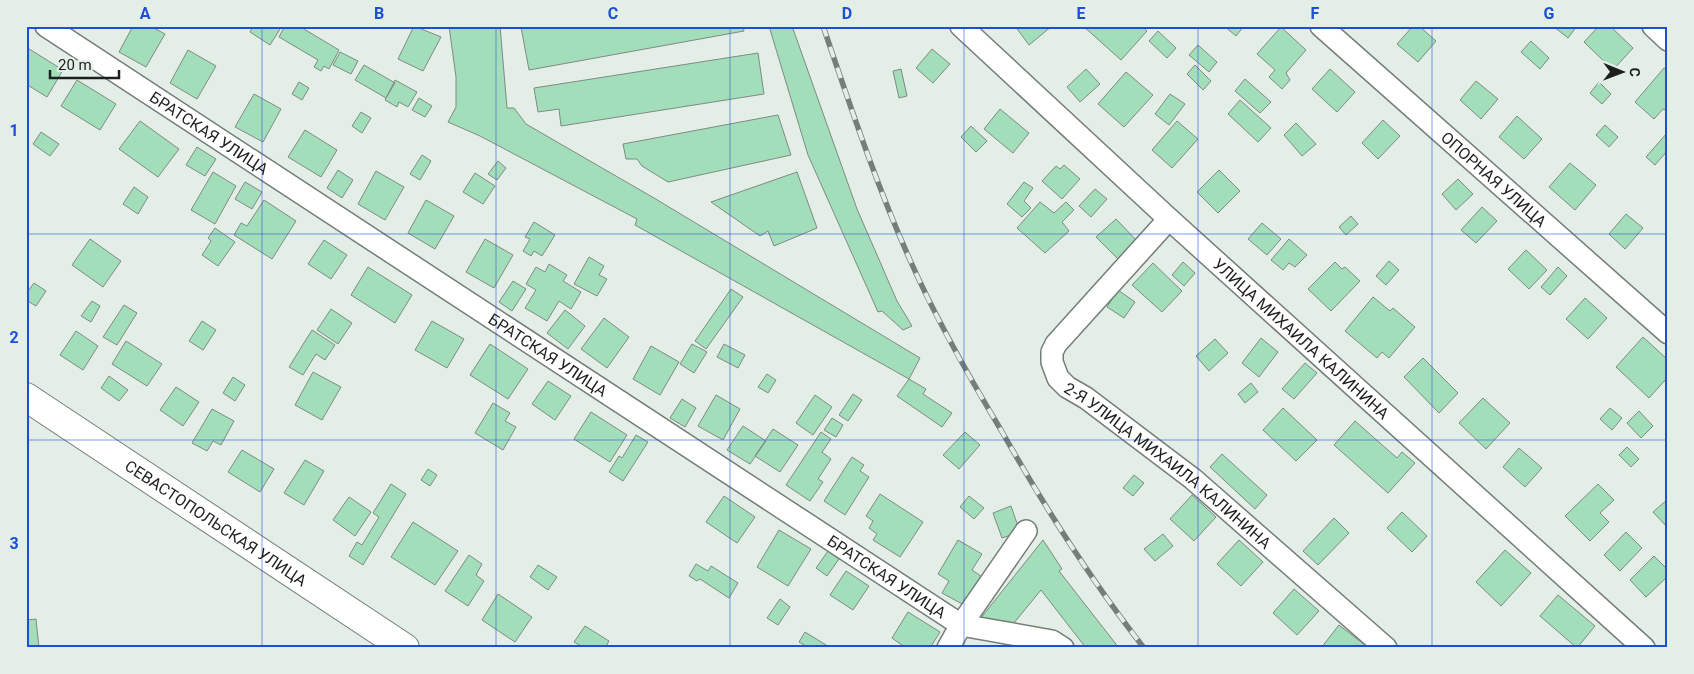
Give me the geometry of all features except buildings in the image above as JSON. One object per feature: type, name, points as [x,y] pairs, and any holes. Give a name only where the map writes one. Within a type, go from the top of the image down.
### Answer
[{"type":"street","name":"БРАТСКАЯ УЛИЦА","points":[[46,26],[961,625],[1052,641],[1063,648]]},
{"type":"street","name":"УЛИЦА МИХАИЛА КАЛИНИНА","points":[[961,26],[1168,219],[1644,648]]},
{"type":"street","name":"ОПОРНАЯ УЛИЦА","points":[[1321,26],[1668,333]]},
{"type":"street","points":[[1654,26],[1668,40]]},
{"type":"street","name":"2-Я УЛИЦА МИХАИЛА КАЛИНИНА","points":[[1168,219],[1056,344],[1052,352],[1054,369],[1067,387],[1086,398],[1193,479],[1386,648]]},
{"type":"street","name":"СЕВАСТОПОЛЬСКАЯ УЛИЦА","points":[[26,397],[405,648]]},
{"type":"street","points":[[948,648],[961,625],[1026,531]]},
{"type":"railway","points":[[823,26],[886,202],[920,282],[942,325],[977,389],[1051,514],[1086,569],[1144,648]]}]
